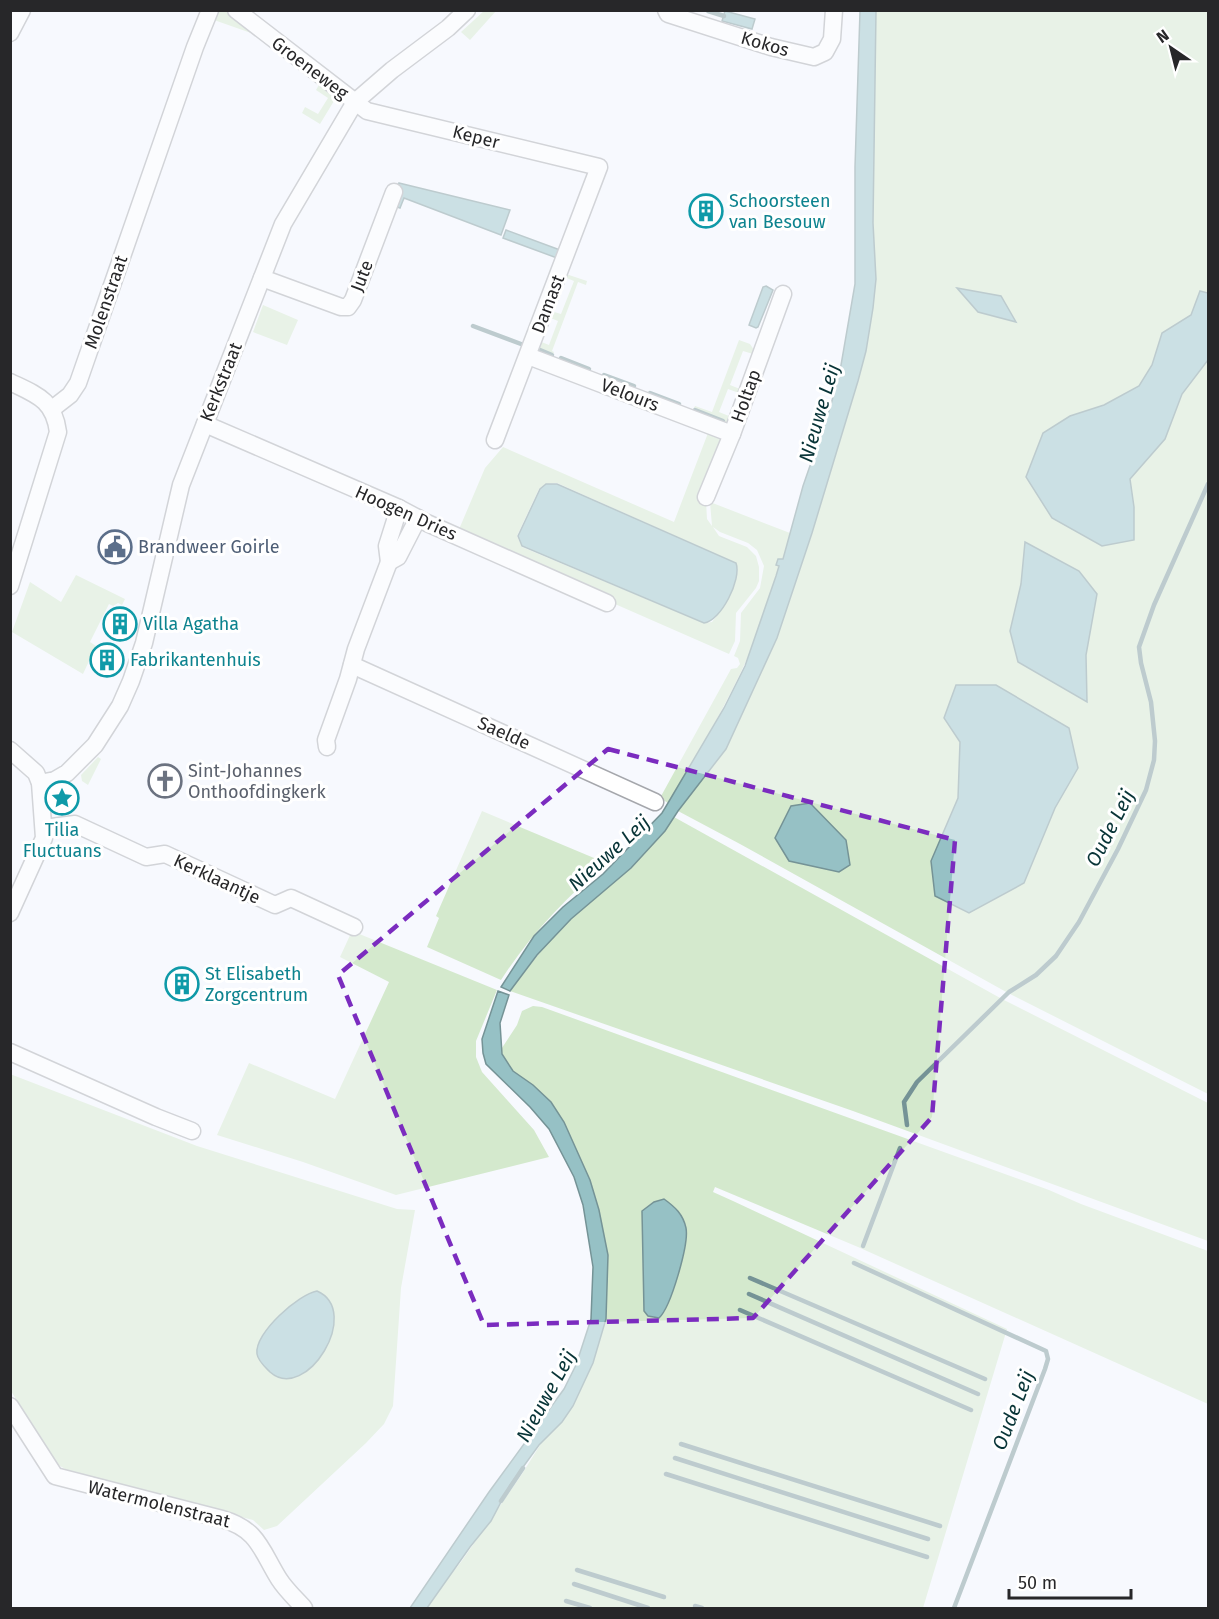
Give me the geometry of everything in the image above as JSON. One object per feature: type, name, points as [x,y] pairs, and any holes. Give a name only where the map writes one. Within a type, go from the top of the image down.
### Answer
[{"type":"street","points":[[10,33],[22,10]]},
{"type":"street","name":"Molenstraat","points":[[52,409],[76,389],[195,47],[210,10]]},
{"type":"street","name":"Groeneweg","points":[[236,10],[355,102]]},
{"type":"street","name":"Kerkstraat","points":[[40,783],[56,780],[67,773],[95,745],[120,706],[131,681],[144,644],[175,506],[283,224],[355,102],[392,70],[448,28],[467,10]]},
{"type":"street","name":"Kokos","points":[[666,10],[668,14],[771,47],[814,57],[825,52],[832,39],[834,10]]},
{"type":"street","name":"Keper","points":[[355,102],[367,111],[599,167]]},
{"type":"street","name":"Damast","points":[[495,440],[599,167]]},
{"type":"street","name":"Jute","points":[[262,278],[341,307],[348,307],[353,300],[394,192]]},
{"type":"street","name":"Holtap","points":[[706,497],[732,434],[783,294]]},
{"type":"street","name":"Velours","points":[[528,356],[732,434]]},
{"type":"street","points":[[10,382],[41,398],[52,409],[57,421],[58,432],[10,586]]},
{"type":"street","name":"Hoogen Dries","points":[[205,424],[399,508],[607,603]]},
{"type":"street","points":[[327,747],[326,740],[356,649],[389,562],[387,546],[399,508]]},
{"type":"street","points":[[389,562],[398,556],[418,518]]},
{"type":"street","name":"Saelde","points":[[352,664],[655,802]]},
{"type":"street","points":[[10,750],[36,773],[40,783],[44,828],[44,838],[10,913]]},
{"type":"street","name":"Kerklaantje","points":[[44,828],[75,824],[146,857],[165,854],[275,905],[291,898],[354,927]]},
{"type":"street","points":[[10,1052],[192,1131]]},
{"type":"street","name":"Watermolenstraat","points":[[10,1406],[55,1476],[222,1519],[247,1529],[284,1587],[304,1608]]},
{"type":"highlighted area","points":[[608,749],[955,840],[932,1117],[753,1318],[484,1325],[338,975]]},
{"type":"green space","points":[[485,10],[496,11],[470,40],[461,32]]},
{"type":"green space","points":[[218,11],[227,11],[251,33],[214,20]]},
{"type":"green space","points":[[876,11],[1208,11],[1208,293],[1200,291],[1191,315],[1162,333],[1152,365],[1139,386],[1104,405],[1070,416],[1134,507],[1130,479],[1165,439],[1182,394],[1208,360],[1208,1094],[1008,993],[678,811],[726,749],[777,638],[812,533],[866,351],[876,279],[873,223]],"holes":[[[958,288],[1001,296],[1015,322],[978,312]],[[1025,542],[1079,571],[1097,594],[1086,655],[1087,702],[1021,584]],[[944,718],[1078,768],[1055,808],[931,861],[958,798],[960,742]]]},
{"type":"green space","points":[[320,83],[337,96],[320,124],[302,113],[305,107],[318,114],[328,98],[316,90]]},
{"type":"green space","points":[[566,274],[587,281],[586,285],[578,282],[552,351],[554,352],[551,360],[539,354],[539,341],[549,345],[558,321],[548,317],[551,311],[561,314],[574,281],[564,277]]},
{"type":"green space","points":[[263,305],[298,320],[287,345],[253,332]]},
{"type":"green space","points":[[739,340],[750,344],[754,350],[753,354],[743,351],[730,385],[740,389],[739,393],[728,389],[719,412],[729,416],[725,427],[691,414],[695,406],[712,412]]},
{"type":"green space","points":[[708,433],[721,438],[698,497],[706,501],[707,519],[712,526],[710,502],[790,533],[783,560],[747,659],[718,717],[668,803],[660,798],[731,669],[737,668],[740,664],[738,658],[734,656],[740,641],[741,613],[760,588],[764,566],[757,550],[748,543],[713,527],[719,536],[747,547],[756,556],[759,567],[759,581],[756,588],[736,613],[735,641],[729,654],[599,597],[459,531],[485,468],[503,447],[674,522]],"holes":[[[557,483],[736,563],[737,577],[730,594],[712,622],[704,623],[522,547],[517,536],[539,489],[545,484]]]},
{"type":"green space","points":[[76,575],[125,599],[122,605],[109,604],[90,642],[96,646],[83,674],[12,632],[30,582],[61,602]]},
{"type":"green space","points":[[98,757],[101,759],[88,785],[82,781],[81,775]]},
{"type":"green space","points":[[482,811],[606,863],[549,918],[501,980],[427,947],[439,918],[436,916]]},
{"type":"green space","points":[[674,817],[1002,999],[1208,1103],[1208,1241],[853,1111],[510,991],[556,934],[639,858]]},
{"type":"green space","points":[[352,931],[497,990],[476,1041],[476,1057],[482,1072],[534,1130],[549,1157],[396,1195],[217,1135],[249,1063],[335,1099],[389,982],[340,957]]},
{"type":"green space","points":[[533,1006],[542,1007],[1049,1190],[1208,1251],[1208,1404],[858,1247],[715,1187],[713,1192],[1007,1329],[923,1608],[424,1608],[461,1562],[522,1474],[568,1400],[603,1283],[569,1145],[498,1054],[517,1025],[522,1011]],"holes":[[[654,1202],[686,1230],[674,1289],[663,1314],[644,1311],[642,1211]]]},
{"type":"green space","points":[[10,1074],[197,1146],[397,1209],[415,1210],[401,1288],[393,1406],[384,1424],[366,1443],[277,1526],[264,1530],[253,1520],[72,1473],[55,1463],[11,1391]],"holes":[[[287,1309],[332,1334],[312,1368],[274,1375],[265,1365],[258,1348],[264,1333]]]},
{"type":"water","points":[[725,11],[755,19],[752,29],[722,21]]},
{"type":"water","points":[[860,11],[876,11],[873,223],[876,279],[873,308],[858,381],[812,533],[777,638],[726,749],[665,831],[631,868],[571,919],[537,955],[510,991],[501,987],[534,936],[563,907],[603,874],[662,813],[724,708],[745,666],[776,576],[779,566],[776,565],[778,559],[783,559],[803,486],[830,408],[840,371],[855,284],[855,167]]},
{"type":"water","points":[[399,183],[510,210],[501,235],[404,198],[400,208],[397,207]]},
{"type":"water","points":[[506,230],[560,250],[557,258],[503,238]]},
{"type":"water","points":[[766,286],[773,290],[756,328],[749,325],[763,287]]},
{"type":"water","points":[[957,288],[1001,296],[1016,322],[978,312]]},
{"type":"water","points":[[1200,291],[1208,293],[1208,360],[1182,394],[1165,439],[1130,479],[1134,507],[1134,540],[1102,546],[1052,518],[1026,477],[1043,433],[1070,416],[1104,405],[1139,386],[1152,365],[1162,333],[1191,315]]},
{"type":"water","points":[[546,484],[557,484],[736,563],[736,579],[729,598],[711,621],[704,623],[522,546],[518,536],[540,489]]},
{"type":"water","points":[[1025,542],[1079,571],[1097,594],[1086,655],[1087,702],[1018,662],[1010,631],[1021,584]]},
{"type":"water","points":[[956,685],[996,685],[1069,728],[1078,768],[1055,808],[1024,883],[969,913],[935,896],[931,861],[958,798],[960,742],[944,718]]},
{"type":"water","points":[[810,803],[846,840],[850,865],[839,872],[789,861],[775,838],[791,806]]},
{"type":"water","points":[[498,991],[509,995],[500,1023],[502,1054],[513,1071],[551,1102],[564,1122],[590,1180],[608,1255],[606,1319],[593,1363],[573,1406],[562,1422],[539,1445],[510,1485],[491,1521],[427,1608],[410,1608],[489,1492],[564,1389],[576,1365],[591,1319],[593,1267],[583,1205],[574,1177],[549,1129],[486,1064],[482,1039]]},
{"type":"water","points":[[664,1199],[681,1215],[685,1223],[686,1236],[674,1289],[659,1318],[648,1316],[644,1311],[642,1211],[654,1202]]},
{"type":"water","points":[[317,1291],[330,1302],[334,1317],[332,1334],[324,1351],[313,1366],[299,1376],[284,1379],[270,1372],[260,1361],[257,1354],[258,1345],[279,1316],[300,1299]]},
{"type":"waterway","points":[[708,11],[724,16]]},
{"type":"waterway","points":[[473,326],[521,344]]},
{"type":"waterway","points":[[540,350],[552,355]]},
{"type":"waterway","points":[[561,358],[589,369]]},
{"type":"waterway","points":[[604,375],[634,386]]},
{"type":"waterway","points":[[650,393],[679,404]]},
{"type":"waterway","points":[[695,410],[723,421]]},
{"type":"waterway","name":"Oude Leij","points":[[907,1125],[904,1102],[917,1082],[1009,992],[1036,975],[1056,956],[1079,922],[1146,790],[1154,760],[1155,741],[1151,702],[1139,647],[1154,605],[1208,484]]},
{"type":"waterway","name":"Oude Leij","points":[[863,1246],[900,1148]]},
{"type":"waterway","name":"Oude Leij","points":[[854,1263],[1046,1351],[1048,1359],[1045,1369],[954,1608]]},
{"type":"waterway","points":[[750,1278],[985,1379]]},
{"type":"waterway","points":[[749,1294],[978,1394]]},
{"type":"waterway","points":[[740,1310],[971,1410]]},
{"type":"waterway","points":[[681,1444],[940,1526]]},
{"type":"waterway","points":[[675,1458],[928,1539]]},
{"type":"waterway","name":"Nieuwe Leij","points":[[501,1501],[523,1468]]},
{"type":"waterway","points":[[666,1474],[927,1557]]},
{"type":"waterway","points":[[577,1570],[664,1597]]},
{"type":"waterway","points":[[574,1584],[648,1608]]},
{"type":"waterway","points":[[566,1601],[590,1608]]},
{"type":"waterway","points":[[695,1606],[702,1608]]},
{"type":"place","name":"Schoorsteen van Besouw","points":[[706,211]]},
{"type":"place","name":"Brandweer Goirle","points":[[115,547]]},
{"type":"place","name":"Villa Agatha","points":[[120,624]]},
{"type":"place","name":"Fabrikantenhuis","points":[[107,660]]},
{"type":"place","name":"Sint-Johannes Onthoofdingkerk","points":[[165,781]]},
{"type":"place","name":"Tilia Fluctuans","points":[[62,798]]},
{"type":"place","name":"St Elisabeth Zorgcentrum","points":[[182,984]]}]
